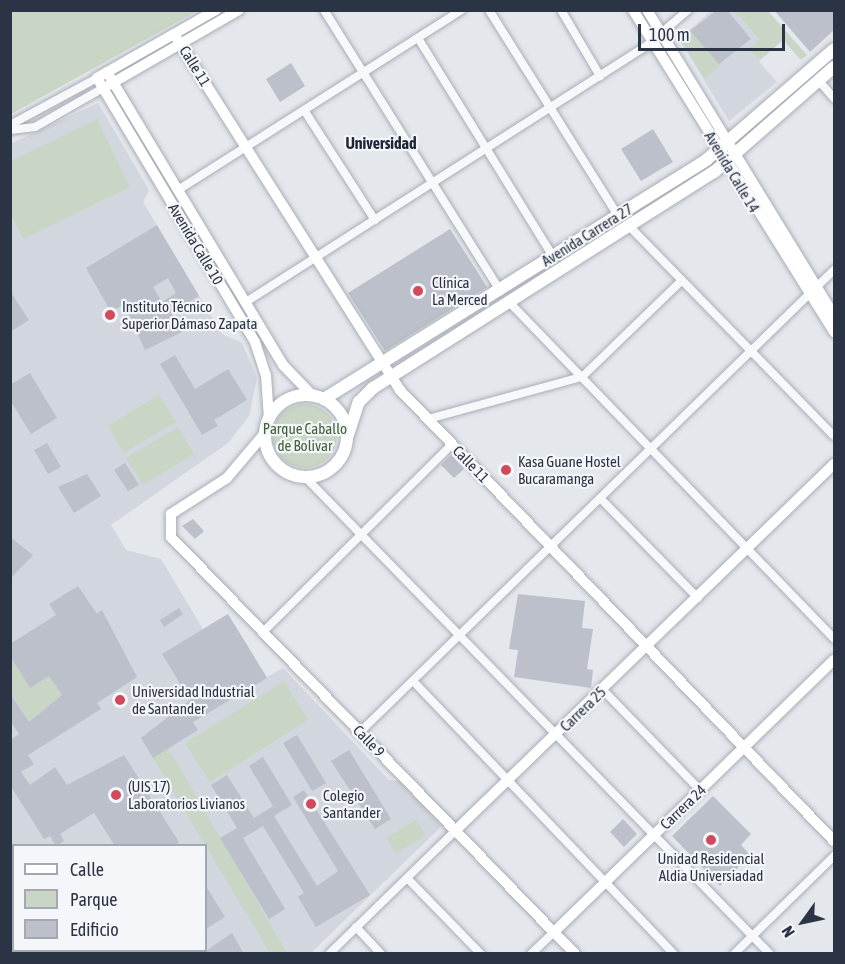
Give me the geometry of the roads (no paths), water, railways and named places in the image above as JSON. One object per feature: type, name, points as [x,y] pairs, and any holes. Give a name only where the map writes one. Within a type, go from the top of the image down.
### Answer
[{"type":"main road","name":"Avenida Carrera 27","points":[[318,397],[384,364],[724,147],[834,49]]},
{"type":"main road","name":"Avenida Carrera 27","points":[[348,435],[359,402],[392,376],[731,159],[834,67]]},
{"type":"main road","points":[[318,397],[341,414],[348,435],[336,466],[306,478],[276,464],[265,434],[269,419],[287,400],[318,397]]},
{"type":"street","points":[[10,128],[216,10]]},
{"type":"street","points":[[10,128],[35,127],[239,10]]},
{"type":"street","points":[[324,10],[500,291]]},
{"type":"street","points":[[178,190],[462,10]]},
{"type":"street","points":[[489,10],[618,216]]},
{"type":"street","points":[[561,10],[600,76]]},
{"type":"street","name":"Avenida Calle 14","points":[[633,10],[657,38],[724,147],[808,296],[834,332]]},
{"type":"street","name":"Avenida Calle 14","points":[[647,10],[657,38]]},
{"type":"street","points":[[246,303],[600,76],[657,38],[688,10]]},
{"type":"street","name":"Calle 11","points":[[174,34],[392,376],[428,419],[834,841]]},
{"type":"street","points":[[418,38],[554,257]]},
{"type":"street","name":"Avenida Calle 10","points":[[107,72],[290,375],[318,397]]},
{"type":"street","name":"Avenida Calle 10","points":[[97,78],[255,342],[266,375],[269,419]]},
{"type":"street","points":[[819,81],[834,98]]},
{"type":"street","points":[[304,110],[375,220]]},
{"type":"street","name":"Avenida Calle 14","points":[[731,159],[834,315]]},
{"type":"street","points":[[629,226],[834,435]]},
{"type":"street","points":[[360,732],[834,270]]},
{"type":"street","points":[[428,419],[582,377],[682,280]]},
{"type":"street","points":[[509,302],[834,639]]},
{"type":"street","name":"Calle 9","points":[[265,434],[232,473],[171,514],[167,525],[176,543],[575,954]]},
{"type":"street","points":[[263,632],[452,444]]},
{"type":"street","name":"Carrera 25","points":[[329,954],[648,647],[834,464]]},
{"type":"street","points":[[306,478],[363,532],[770,954]]},
{"type":"street","points":[[600,498],[698,598]]},
{"type":"street","name":"Carrera 24","points":[[531,954],[834,660]]},
{"type":"street","points":[[413,681],[674,954]]},
{"type":"street","points":[[603,690],[700,790]]},
{"type":"street","points":[[734,954],[834,856]]},
{"type":"street","points":[[407,878],[481,954]]},
{"type":"street","points":[[356,927],[381,954]]},
{"type":"place","name":"Clínica La Merced","points":[[418,291]]},
{"type":"place","name":"Instituto Técnico Superior Dámaso Zapata","points":[[110,315]]},
{"type":"place","name":"Kasa Guane Hostel Bucaramanga","points":[[506,470]]},
{"type":"place","name":"Universidad Industrial de Santander","points":[[120,700]]},
{"type":"place","name":"(UIS 17) Laboratorios Livianos","points":[[116,795]]},
{"type":"place","name":"Colegio Santander","points":[[311,804]]},
{"type":"place","name":"Unidad Residencial Aldia Universiadad","points":[[711,840]]},
{"type":"district","name":"Universidad","points":[[381,143]]},
{"type":"park label","name":"Parque Caballo de Bolivar","points":[[305,436]]}]
